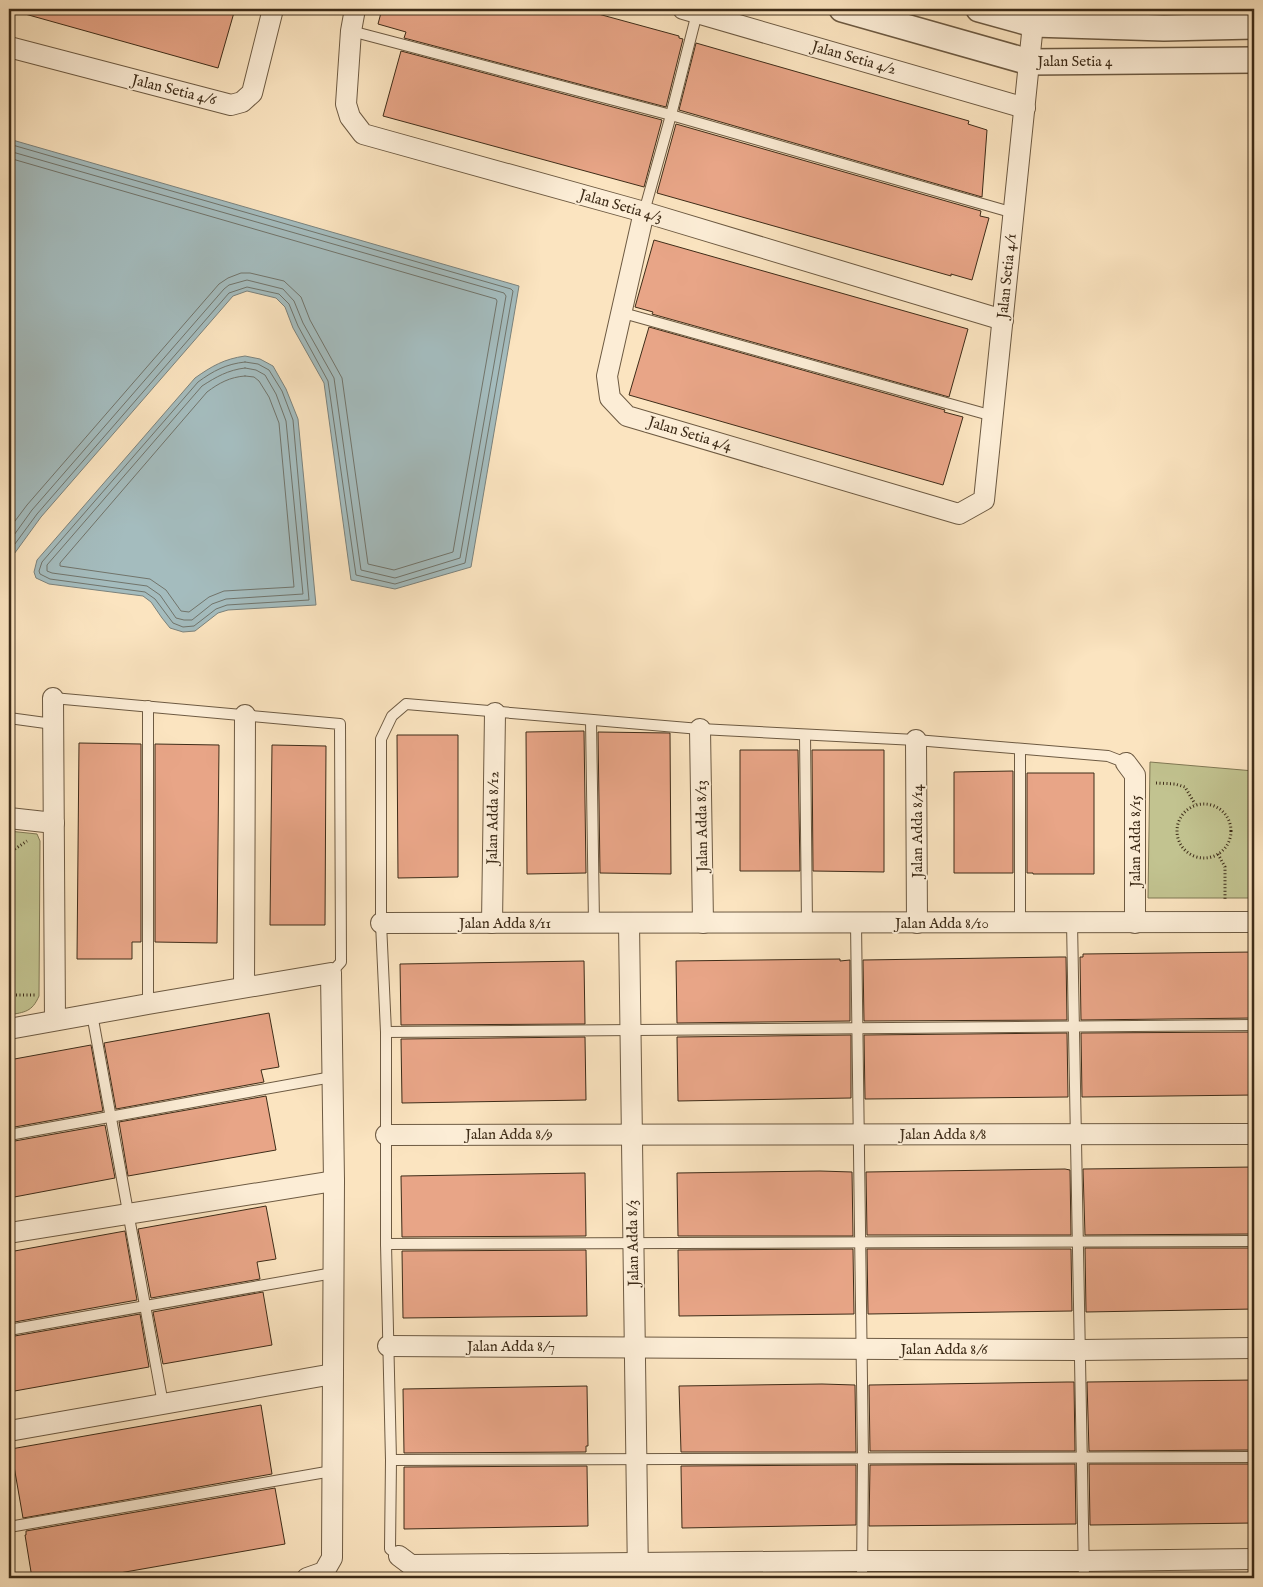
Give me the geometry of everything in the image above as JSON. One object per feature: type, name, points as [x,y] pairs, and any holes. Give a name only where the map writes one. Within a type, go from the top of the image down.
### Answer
[{"type":"street","name":"Jalan Setia 4/6","points":[[9,48],[231,105],[242,102],[252,93],[272,9]]},
{"type":"street","name":"Jalan Setia 4/3","points":[[356,9],[351,31],[346,104],[350,117],[363,134],[644,212],[1003,320]]},
{"type":"street","name":"Jalan Setia 4","points":[[842,9],[1029,62],[1254,60]]},
{"type":"street","points":[[979,9],[1034,24],[1164,28],[1254,26]]},
{"type":"street","name":"Jalan Setia 4/2","points":[[690,11],[1025,108]]},
{"type":"street","name":"Jalan Setia 4/1","points":[[960,514],[984,500],[1034,24]]},
{"type":"street","name":"Jalan Setia 4/4","points":[[644,212],[623,313],[607,376],[610,398],[627,416],[960,514]]},
{"type":"street","points":[[53,698],[55,1020]]},
{"type":"street","name":"Jalan Adda 8/12","points":[[492,924],[495,713]]},
{"type":"street","points":[[244,987],[245,715]]},
{"type":"street","name":"Jalan Adda 8/13","points":[[700,729],[703,923]]},
{"type":"street","name":"Jalan Adda 8/14","points":[[916,740],[917,923]]},
{"type":"street","name":"Jalan Adda 8/15","points":[[1126,762],[1135,775],[1135,924]]},
{"type":"street","points":[[9,818],[54,823]]},
{"type":"street","name":"Jalan Adda 8/10","points":[[629,923],[1072,922],[1135,924],[1254,922]]},
{"type":"street","name":"Jalan Adda 8/11","points":[[382,924],[629,923]]},
{"type":"street","name":"Jalan Adda 8/3","points":[[629,923],[638,1571]]},
{"type":"street","points":[[9,1029],[331,973],[334,1181],[332,1558],[324,1572],[307,1578]]},
{"type":"street","name":"Jalan Adda 8/8","points":[[632,1134],[1254,1134]]},
{"type":"street","name":"Jalan Adda 8/9","points":[[386,1135],[632,1134]]},
{"type":"street","points":[[9,1233],[334,1181]]},
{"type":"street","name":"Jalan Adda 8/7","points":[[388,1346],[634,1346]]},
{"type":"street","name":"Jalan Adda 8/6","points":[[634,1346],[1080,1350],[1254,1348]]},
{"type":"street","points":[[9,1431],[333,1374]]},
{"type":"street","points":[[399,1556],[411,1566],[638,1571],[1084,1570],[1254,1559]]},
{"type":"lane","points":[[644,212],[671,115],[690,11]]},
{"type":"lane","points":[[351,31],[671,115],[1014,213]]},
{"type":"lane","points":[[623,313],[993,416]]},
{"type":"lane","points":[[53,698],[340,724],[341,962],[331,973]]},
{"type":"lane","points":[[399,1556],[390,1548],[391,1460],[386,1244],[386,1032],[382,924],[381,739],[392,716],[406,704],[700,729],[916,740],[1108,756],[1126,762]]},
{"type":"lane","points":[[148,706],[148,1004]]},
{"type":"lane","points":[[9,718],[53,724]]},
{"type":"lane","points":[[591,720],[594,923]]},
{"type":"lane","points":[[804,735],[808,923]]},
{"type":"lane","points":[[1020,750],[1020,922]]},
{"type":"lane","points":[[1072,922],[1084,1570]]},
{"type":"lane","points":[[856,923],[863,1458],[862,1570]]},
{"type":"lane","points":[[92,1014],[163,1404]]},
{"type":"lane","points":[[386,1032],[1254,1025]]},
{"type":"lane","points":[[9,1135],[332,1078]]},
{"type":"lane","points":[[386,1244],[1254,1241]]},
{"type":"lane","points":[[9,1330],[333,1273]]},
{"type":"lane","points":[[391,1460],[1254,1457]]},
{"type":"lane","points":[[9,1527],[332,1471]]},
{"type":"path","points":[[1135,783],[1176,784],[1185,787],[1195,804]]},
{"type":"path","points":[[1195,804],[1214,805],[1228,817],[1231,826],[1231,836],[1227,845],[1212,857],[1203,858],[1185,851],[1179,844],[1176,835],[1176,825],[1180,816],[1186,809],[1195,804]]},
{"type":"path","points":[[1218,854],[1225,867],[1226,922]]},
{"type":"green space","points":[[1150,762],[1254,771],[1254,898],[1148,898]]},
{"type":"green space","points":[[9,831],[37,834],[40,841],[39,996],[31,1008],[9,1015]]},
{"type":"water","points":[[9,139],[519,286],[471,567],[395,589],[351,580],[324,383],[293,328],[285,307],[276,298],[247,291],[233,296],[41,517],[9,561]]},
{"type":"water","points":[[245,356],[260,359],[273,366],[286,389],[298,419],[316,605],[228,610],[218,613],[195,631],[183,632],[170,628],[151,602],[143,596],[49,584],[36,578],[34,572],[37,560],[195,378],[218,364]]},
{"type":"building","points":[[25,9],[235,9],[218,68],[25,14]]},
{"type":"building","points":[[382,9],[580,9],[679,36],[679,38],[683,39],[666,107],[404,38],[406,32],[378,24]]},
{"type":"building","points":[[696,43],[969,121],[968,124],[987,130],[982,197],[679,110]]},
{"type":"building","points":[[401,51],[662,120],[644,187],[383,116]]},
{"type":"building","points":[[676,124],[981,211],[980,216],[989,218],[972,280],[951,274],[951,276],[657,193]]},
{"type":"building","points":[[654,240],[968,329],[949,397],[652,314],[653,312],[635,307]]},
{"type":"building","points":[[649,327],[945,410],[944,412],[963,417],[943,485],[629,395]]},
{"type":"building","points":[[584,731],[586,873],[527,874],[526,732]]},
{"type":"building","points":[[598,732],[670,733],[671,874],[600,873]]},
{"type":"building","points":[[397,735],[458,735],[458,877],[398,878]]},
{"type":"building","points":[[79,743],[141,744],[141,942],[132,942],[132,959],[77,959]]},
{"type":"building","points":[[155,744],[219,745],[217,943],[155,942]]},
{"type":"building","points":[[272,745],[326,746],[325,925],[270,925]]},
{"type":"building","points":[[740,750],[798,750],[800,871],[740,871]]},
{"type":"building","points":[[812,750],[884,750],[884,872],[813,871]]},
{"type":"building","points":[[1013,771],[1013,873],[954,873],[954,772]]},
{"type":"building","points":[[1027,773],[1094,773],[1094,874],[1027,873]]},
{"type":"building","points":[[1254,952],[1254,1018],[1081,1020],[1080,957],[1083,957],[1083,954]]},
{"type":"building","points":[[1066,957],[1067,1020],[864,1021],[863,960]]},
{"type":"building","points":[[840,959],[840,961],[850,960],[850,1021],[677,1023],[676,961]]},
{"type":"building","points":[[584,961],[585,1024],[401,1025],[400,964]]},
{"type":"building","points":[[269,1013],[279,1067],[261,1070],[264,1082],[116,1109],[104,1043]]},
{"type":"building","points":[[1254,1032],[1254,1095],[1082,1097],[1081,1033]]},
{"type":"building","points":[[1067,1033],[1068,1097],[865,1099],[864,1035]]},
{"type":"building","points":[[851,1035],[851,1098],[678,1101],[677,1037]]},
{"type":"building","points":[[585,1037],[586,1100],[402,1103],[401,1039]]},
{"type":"building","points":[[91,1045],[103,1111],[9,1128],[9,1060]]},
{"type":"building","points":[[266,1096],[276,1150],[128,1176],[119,1122]]},
{"type":"building","points":[[105,1125],[115,1178],[9,1198],[9,1142]]},
{"type":"building","points":[[1254,1167],[1254,1234],[1085,1235],[1083,1169]]},
{"type":"building","points":[[1070,1170],[1071,1235],[867,1235],[866,1172]]},
{"type":"building","points":[[852,1172],[853,1236],[678,1236],[677,1173]]},
{"type":"building","points":[[585,1173],[586,1236],[402,1237],[401,1176]]},
{"type":"building","points":[[266,1206],[276,1259],[257,1262],[260,1279],[151,1298],[138,1229]]},
{"type":"building","points":[[125,1231],[137,1300],[9,1323],[9,1252]]},
{"type":"building","points":[[1085,1248],[1254,1248],[1254,1309],[1086,1312]]},
{"type":"building","points":[[853,1249],[854,1314],[679,1316],[678,1250]]},
{"type":"building","points":[[867,1249],[1071,1249],[1072,1311],[868,1314]]},
{"type":"building","points":[[586,1250],[587,1316],[403,1318],[402,1251]]},
{"type":"building","points":[[263,1292],[272,1345],[163,1364],[153,1312]]},
{"type":"building","points":[[140,1314],[149,1367],[9,1392],[9,1337]]},
{"type":"building","points":[[1254,1380],[1254,1450],[1089,1451],[1087,1382]]},
{"type":"building","points":[[1074,1382],[1075,1451],[870,1451],[869,1385]]},
{"type":"building","points":[[855,1385],[856,1452],[681,1452],[679,1386]]},
{"type":"building","points":[[587,1386],[588,1446],[586,1446],[586,1452],[404,1453],[403,1389]]},
{"type":"building","points":[[261,1405],[272,1474],[23,1518],[11,1449]]},
{"type":"building","points":[[1075,1464],[1076,1524],[869,1526],[870,1465]]},
{"type":"building","points":[[1089,1464],[1254,1464],[1254,1523],[1090,1525]]},
{"type":"building","points":[[856,1465],[856,1525],[682,1528],[681,1466]]},
{"type":"building","points":[[587,1466],[588,1526],[404,1529],[404,1467]]},
{"type":"building","points":[[275,1488],[285,1544],[91,1578],[32,1578],[26,1531]]}]
